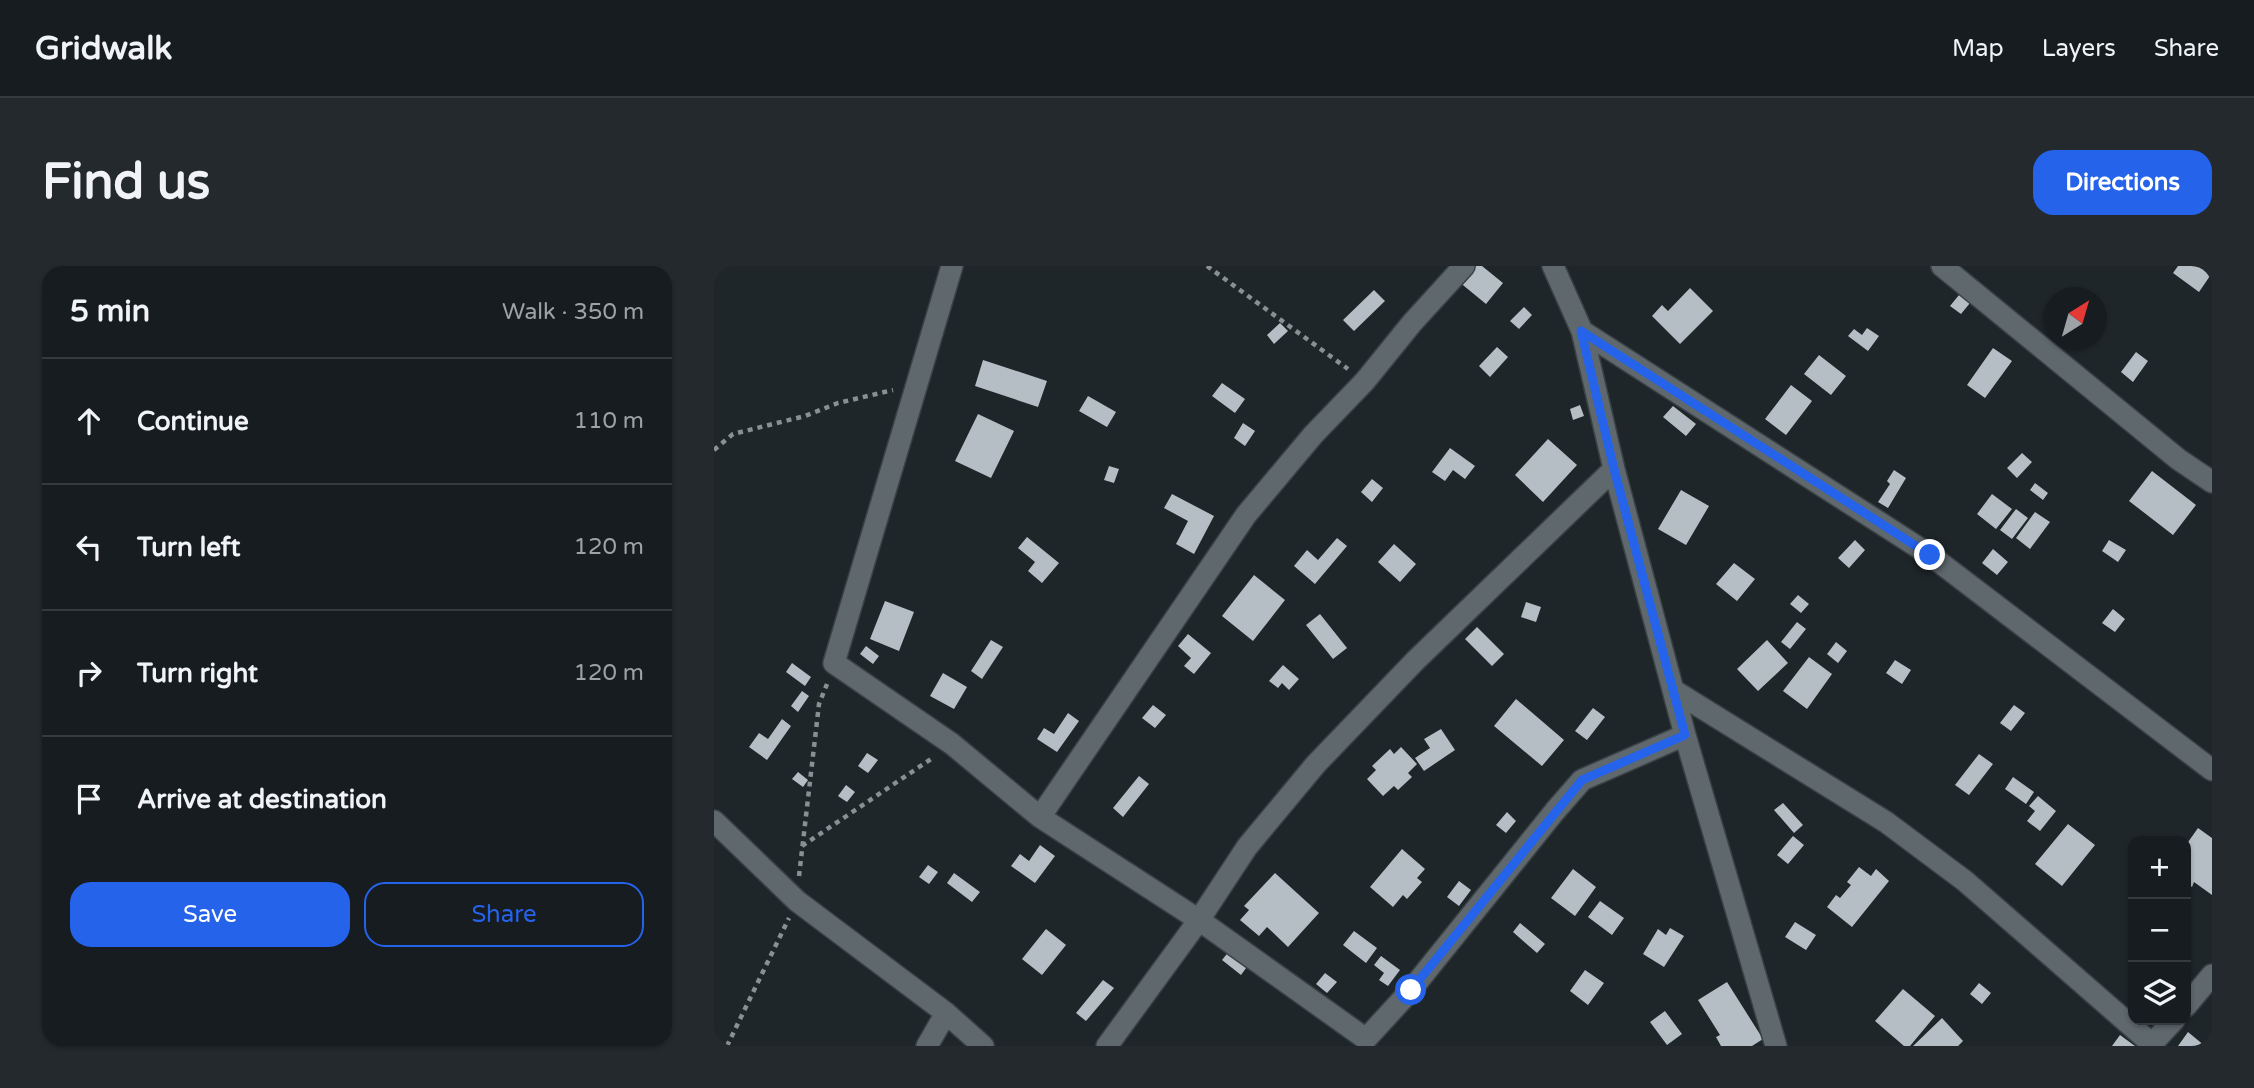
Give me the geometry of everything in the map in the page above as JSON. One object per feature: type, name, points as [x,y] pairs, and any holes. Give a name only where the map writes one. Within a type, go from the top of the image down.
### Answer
[{"type":"street","points":[[952,266],[834,663],[952,744],[1040,817],[1199,920],[1363,1043],[1411,990],[1582,780],[1685,735]]},
{"type":"street","points":[[1040,817],[1172,626],[1224,544],[1295,456],[1365,381],[1412,323],[1464,266]]},
{"type":"street","points":[[1553,266],[1581,331],[1614,469],[1685,735],[1776,1046]]},
{"type":"street","points":[[1942,266],[2178,459],[2212,482]]},
{"type":"street","points":[[1581,331],[1930,555],[2212,770]]},
{"type":"street","points":[[1107,1046],[1199,920],[1247,847],[1316,764],[1415,661],[1614,469]]},
{"type":"street","points":[[1674,690],[1896,829],[1965,881],[2151,1045],[2169,1025]]},
{"type":"street","points":[[714,821],[797,901],[946,1013],[983,1046]]},
{"type":"street","points":[[2191,1000],[2212,975]]},
{"type":"street","points":[[927,1046],[946,1013]]},
{"type":"path","points":[[1208,266],[1365,381]]},
{"type":"path","points":[[714,450],[733,435],[792,420],[838,402],[883,393],[917,381]]},
{"type":"path","points":[[727,1046],[797,901],[819,704],[834,663]]},
{"type":"path","points":[[802,847],[952,744]]},
{"type":"building","points":[[1470,266],[1482,266],[1503,283],[1486,304],[1458,281]]},
{"type":"building","points":[[2178,266],[2212,266],[2212,273],[2199,292],[2173,273]]},
{"type":"building","points":[[1690,288],[1713,311],[1680,344],[1652,316],[1662,305],[1668,311]]},
{"type":"building","points":[[1374,290],[1385,301],[1354,331],[1343,320]]},
{"type":"building","points":[[1959,295],[1970,303],[1961,314],[1950,306]]},
{"type":"building","points":[[1524,307],[1532,315],[1519,329],[1510,321]]},
{"type":"building","points":[[1280,323],[1288,331],[1274,344],[1267,335]]},
{"type":"building","points":[[1867,328],[1879,336],[1868,351],[1848,336],[1854,329],[1862,335]]},
{"type":"building","points":[[1497,347],[1508,357],[1490,377],[1479,366]]},
{"type":"building","points":[[1993,348],[2012,361],[1985,398],[1967,385]]},
{"type":"building","points":[[2136,352],[2148,361],[2133,382],[2121,372]]},
{"type":"building","points":[[1819,355],[1846,376],[1831,395],[1804,374]]},
{"type":"building","points":[[983,360],[1047,381],[1038,407],[975,386]]},
{"type":"building","points":[[1222,383],[1245,399],[1235,413],[1212,396]]},
{"type":"building","points":[[1791,385],[1812,401],[1786,435],[1765,419]]},
{"type":"building","points":[[1088,396],[1116,412],[1107,427],[1079,411]]},
{"type":"building","points":[[1580,405],[1584,416],[1573,420],[1570,409]]},
{"type":"building","points":[[1673,406],[1696,424],[1686,436],[1663,417]]},
{"type":"building","points":[[978,414],[1014,431],[991,478],[955,461]]},
{"type":"building","points":[[1243,423],[1255,431],[1245,446],[1234,438]]},
{"type":"building","points":[[1548,439],[1577,465],[1543,502],[1515,475]]},
{"type":"building","points":[[1450,448],[1475,466],[1465,479],[1453,470],[1445,481],[1432,472]]},
{"type":"building","points":[[2022,453],[2032,462],[2017,478],[2007,468]]},
{"type":"building","points":[[1109,466],[1119,469],[1114,483],[1104,480]]},
{"type":"building","points":[[1894,470],[1906,478],[1888,508],[1878,502],[1890,484],[1887,481]]},
{"type":"building","points":[[2152,471],[2196,505],[2173,535],[2129,501]]},
{"type":"building","points":[[1372,479],[1383,488],[1372,502],[1361,492]]},
{"type":"building","points":[[2035,483],[2048,493],[2043,500],[2030,490]]},
{"type":"building","points":[[1681,490],[1709,506],[1686,545],[1658,529]]},
{"type":"building","points":[[1172,494],[1214,516],[1194,554],[1176,544],[1188,521],[1164,508]]},
{"type":"building","points":[[1992,494],[2012,509],[1996,529],[1977,514]]},
{"type":"building","points":[[2016,509],[2028,518],[2012,539],[2000,530]]},
{"type":"building","points":[[2035,512],[2050,522],[2030,549],[2016,538]]},
{"type":"building","points":[[1027,537],[1059,563],[1042,583],[1028,571],[1035,562],[1018,548]]},
{"type":"building","points":[[1337,538],[1347,546],[1315,584],[1294,566],[1307,550],[1318,560]]},
{"type":"building","points":[[1855,540],[1865,550],[1849,568],[1838,558]]},
{"type":"building","points":[[2109,540],[2126,550],[2118,562],[2102,551]]},
{"type":"building","points":[[1394,544],[1416,564],[1400,582],[1378,562]]},
{"type":"building","points":[[1993,549],[2008,562],[1997,575],[1982,563]]},
{"type":"building","points":[[1734,563],[1755,579],[1737,601],[1716,584]]},
{"type":"building","points":[[1254,575],[1285,600],[1253,641],[1222,616]]},
{"type":"building","points":[[1798,595],[1809,604],[1801,613],[1790,604]]},
{"type":"building","points":[[885,601],[914,612],[899,651],[870,639]]},
{"type":"building","points":[[1526,602],[1541,607],[1536,622],[1521,617]]},
{"type":"building","points":[[2113,609],[2125,619],[2115,632],[2102,623]]},
{"type":"building","points":[[1320,614],[1347,648],[1333,659],[1306,625]]},
{"type":"building","points":[[1797,622],[1806,629],[1790,649],[1781,642]]},
{"type":"building","points":[[1477,627],[1504,654],[1492,666],[1465,639]]},
{"type":"building","points":[[1188,634],[1211,653],[1194,674],[1184,666],[1191,658],[1178,646]]},
{"type":"building","points":[[991,640],[1003,647],[982,679],[971,671]]},
{"type":"building","points":[[1767,640],[1788,663],[1758,691],[1737,669]]},
{"type":"building","points":[[1836,642],[1847,651],[1838,663],[1827,654]]},
{"type":"building","points":[[866,646],[879,656],[873,664],[860,654]]},
{"type":"building","points":[[1809,657],[1832,674],[1807,709],[1783,691]]},
{"type":"building","points":[[1895,660],[1911,670],[1902,684],[1886,673]]},
{"type":"building","points":[[792,663],[811,677],[805,686],[786,672]]},
{"type":"building","points":[[1283,665],[1299,679],[1289,690],[1282,683],[1278,688],[1269,681]]},
{"type":"building","points":[[943,673],[967,687],[954,709],[930,696]]},
{"type":"building","points":[[802,691],[809,696],[798,712],[791,706]]},
{"type":"building","points":[[1516,699],[1564,740],[1542,766],[1494,726]]},
{"type":"building","points":[[1153,705],[1166,715],[1155,728],[1142,718]]},
{"type":"building","points":[[2014,705],[2025,713],[2011,731],[2000,723]]},
{"type":"building","points":[[1593,708],[1605,717],[1587,740],[1575,731]]},
{"type":"building","points":[[1068,713],[1079,721],[1057,752],[1037,739],[1044,728],[1054,734]]},
{"type":"building","points":[[782,719],[791,726],[767,760],[749,747],[759,733],[768,739]]},
{"type":"building","points":[[1441,729],[1455,750],[1424,771],[1415,758],[1430,748],[1424,739]]},
{"type":"building","points":[[1401,747],[1417,764],[1408,773],[1412,777],[1398,790],[1394,786],[1383,796],[1367,779],[1376,770],[1372,766],[1390,749],[1394,754]]},
{"type":"building","points":[[867,753],[878,760],[868,773],[858,766]]},
{"type":"building","points":[[1979,754],[1993,764],[1969,795],[1955,785]]},
{"type":"building","points":[[798,772],[808,780],[803,787],[792,779]]},
{"type":"building","points":[[1139,776],[1149,784],[1123,817],[1113,808]]},
{"type":"building","points":[[2013,777],[2034,792],[2026,804],[2005,789]]},
{"type":"building","points":[[846,785],[855,792],[847,802],[838,796]]},
{"type":"building","points":[[2038,796],[2056,811],[2040,831],[2027,821],[2035,811],[2029,806]]},
{"type":"building","points":[[1783,803],[1803,825],[1794,833],[1774,810]]},
{"type":"building","points":[[1507,812],[1516,821],[1506,833],[1496,825]]},
{"type":"building","points":[[2068,824],[2095,845],[2062,886],[2035,864]]},
{"type":"building","points":[[2198,828],[2212,838],[2212,895],[2194,882],[2191,886],[2191,838]]},
{"type":"building","points":[[1793,836],[1804,845],[1788,864],[1777,855]]},
{"type":"building","points":[[1040,845],[1055,856],[1035,883],[1011,866],[1020,854],[1029,861]]},
{"type":"building","points":[[1402,849],[1425,869],[1417,878],[1422,882],[1407,899],[1403,895],[1393,907],[1370,887]]},
{"type":"building","points":[[928,865],[938,872],[929,884],[919,877]]},
{"type":"building","points":[[1859,867],[1871,876],[1876,869],[1889,881],[1852,927],[1827,907],[1836,895],[1840,898],[1851,885],[1847,882]]},
{"type":"building","points":[[1573,869],[1596,887],[1575,916],[1551,898]]},
{"type":"building","points":[[954,873],[980,892],[972,902],[947,883]]},
{"type":"building","points":[[1275,873],[1319,913],[1288,947],[1267,927],[1259,936],[1240,920],[1249,910],[1244,906]]},
{"type":"building","points":[[1459,881],[1471,890],[1459,906],[1447,897]]},
{"type":"building","points":[[1600,901],[1624,918],[1612,935],[1588,917]]},
{"type":"building","points":[[1795,922],[1816,935],[1806,950],[1785,937]]},
{"type":"building","points":[[1520,923],[1545,944],[1537,953],[1513,932]]},
{"type":"building","points":[[1670,928],[1684,936],[1664,967],[1643,954],[1658,929],[1666,935]]},
{"type":"building","points":[[1046,929],[1066,945],[1042,975],[1022,959]]},
{"type":"building","points":[[1354,931],[1377,948],[1366,963],[1343,945]]},
{"type":"building","points":[[1230,950],[1249,964],[1241,975],[1222,960]]},
{"type":"building","points":[[1381,956],[1400,970],[1388,986],[1379,980],[1384,973],[1374,965]]},
{"type":"building","points":[[1585,970],[1604,983],[1588,1005],[1570,991]]},
{"type":"building","points":[[1325,973],[1337,982],[1327,993],[1316,984]]},
{"type":"building","points":[[1103,980],[1114,988],[1086,1021],[1076,1013]]},
{"type":"building","points":[[1727,982],[1763,1039],[1752,1046],[1721,1046],[1716,1037],[1720,1035],[1698,1000]]},
{"type":"building","points":[[1979,983],[1991,993],[1982,1004],[1970,994]]},
{"type":"building","points":[[1903,989],[1935,1016],[1910,1046],[1904,1046],[1875,1021]]},
{"type":"building","points":[[1665,1011],[1682,1034],[1667,1045],[1650,1022]]},
{"type":"building","points":[[1942,1018],[1963,1041],[1958,1046],[1913,1046]]},
{"type":"building","points":[[2188,1032],[2205,1046],[2178,1046]]},
{"type":"building","points":[[2120,1035],[2135,1046],[2112,1046]]},
{"type":"route","points":[[1411,990],[1582,780],[1685,735],[1614,469],[1581,331],[1930,555]]}]
